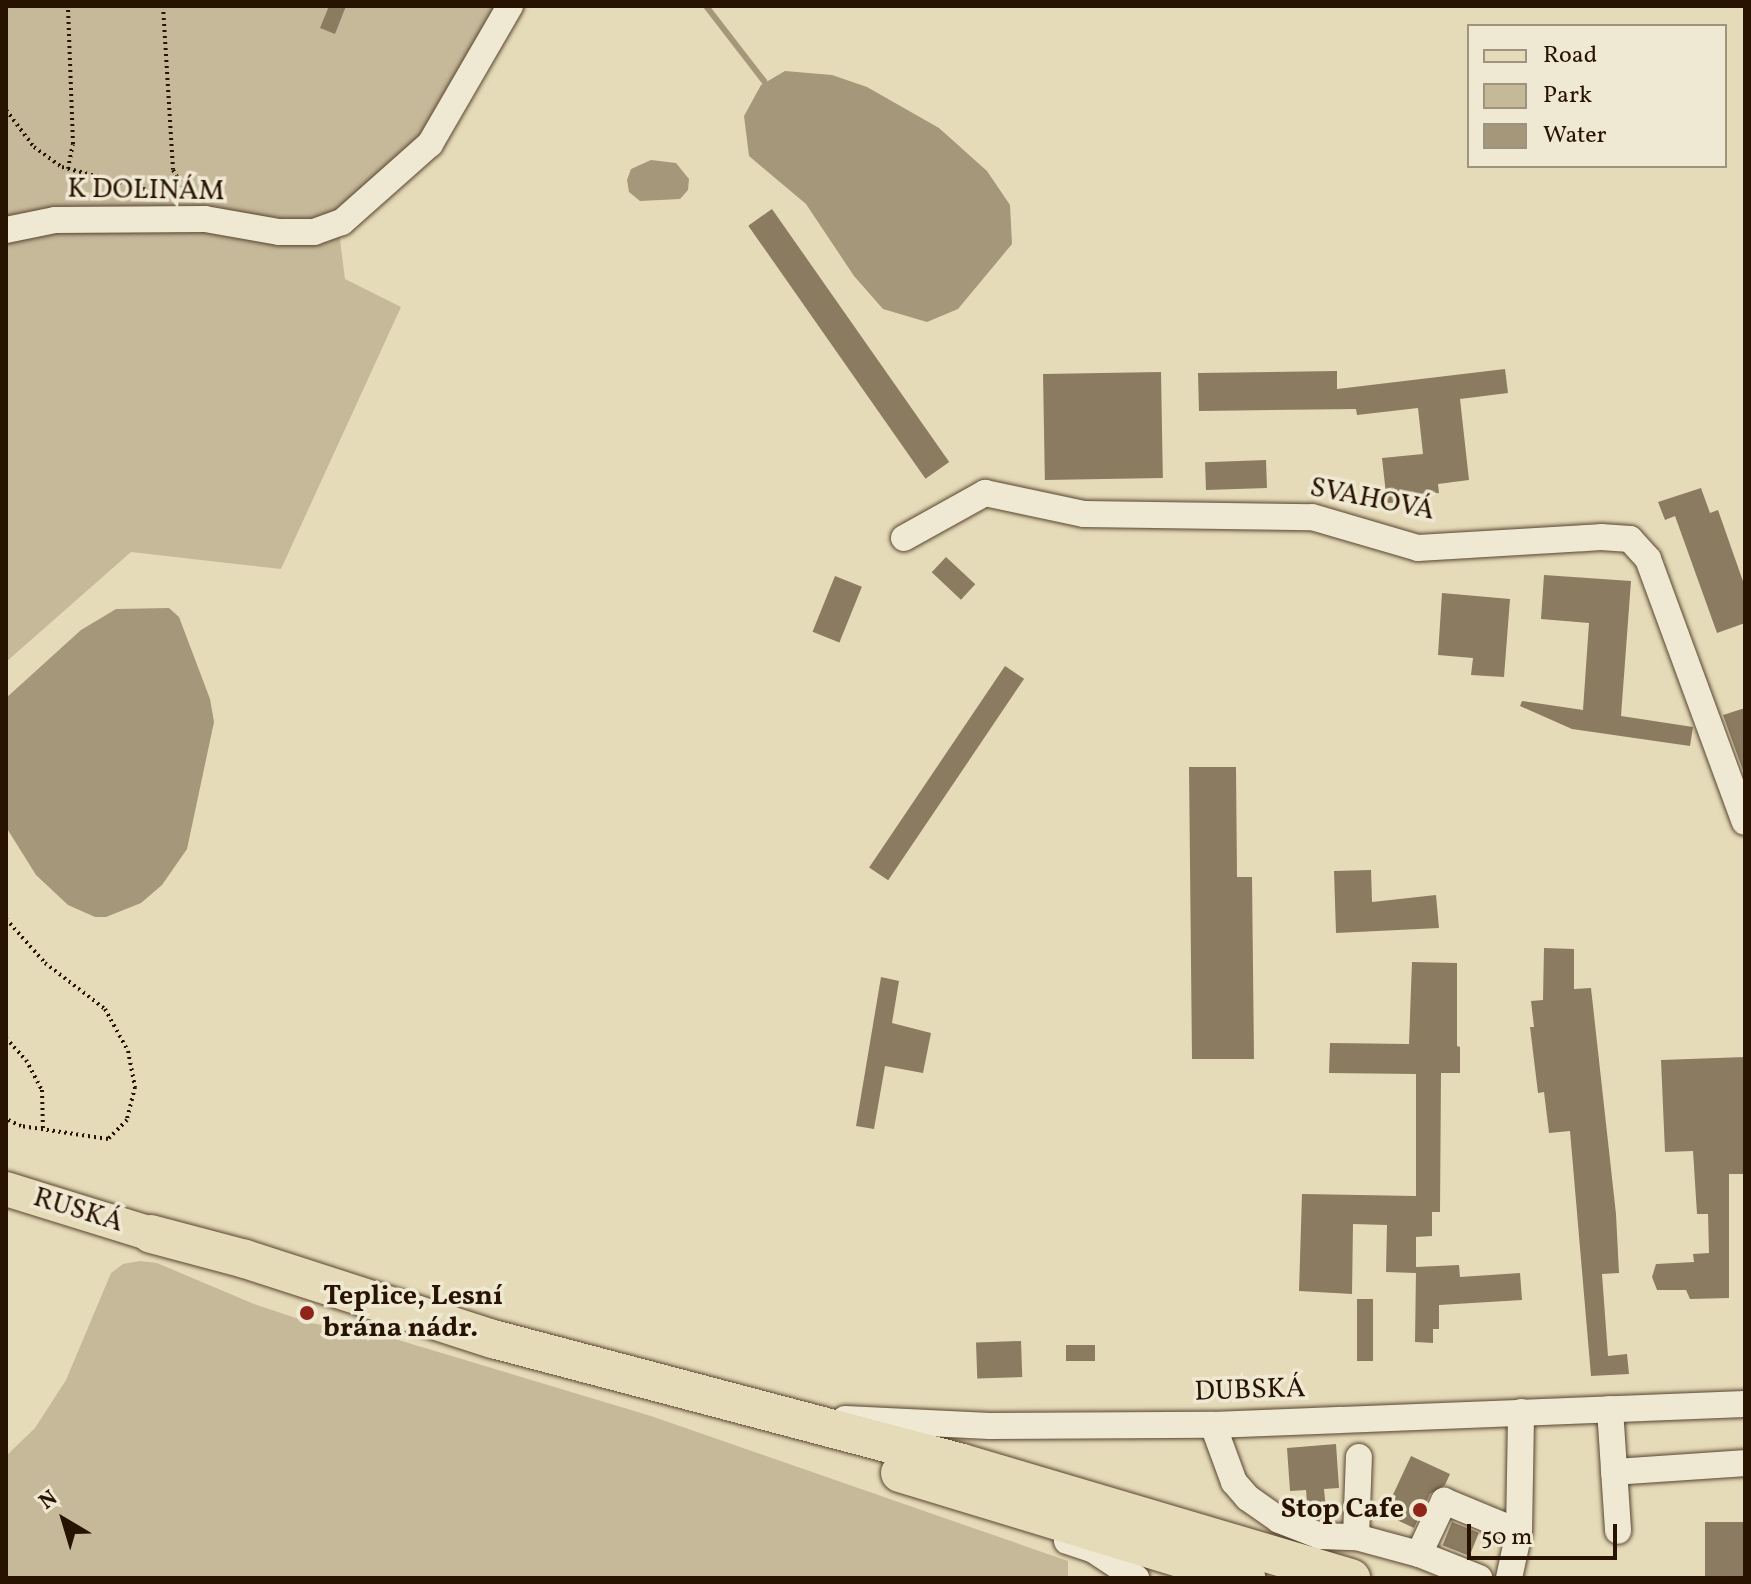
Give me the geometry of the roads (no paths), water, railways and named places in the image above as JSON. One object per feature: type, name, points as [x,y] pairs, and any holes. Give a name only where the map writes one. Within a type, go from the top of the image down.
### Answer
[{"type":"highway","points":[[151,1234],[245,1259],[493,1339],[977,1467],[1351,1578]]},
{"type":"highway","points":[[151,1234],[232,1268],[623,1391],[1246,1578]]},
{"type":"main road","name":"RUSKÁ","points":[[6,1189],[151,1234]]},
{"type":"street","name":"K DOLINÁM","points":[[6,230],[55,220],[205,219],[279,232],[314,232],[342,222],[430,144],[497,13]]},
{"type":"street","name":"SVAHOVÁ","points":[[904,538],[985,493],[1084,514],[1312,517],[1418,548],[1601,537],[1630,539],[1648,559],[1745,822]]},
{"type":"street","name":"DUBSKÁ","points":[[757,1409],[929,1425],[1213,1425],[1745,1404]]},
{"type":"street","points":[[1610,1409],[1618,1531]]},
{"type":"street","points":[[1509,1578],[1519,1532],[1521,1412]]},
{"type":"street","points":[[1213,1425],[1234,1482],[1248,1498],[1279,1520],[1320,1536],[1356,1537],[1419,1554],[1479,1578]]},
{"type":"street","points":[[1356,1537],[1359,1457]]},
{"type":"street","points":[[1614,1472],[1745,1463]]},
{"type":"street","points":[[953,1488],[988,1514],[1092,1549],[1136,1578]]},
{"type":"street","points":[[1419,1554],[1444,1501],[1519,1532]]},
{"type":"water","points":[[785,71],[832,75],[867,87],[939,128],[987,171],[1010,205],[1012,244],[958,309],[927,322],[883,309],[854,276],[806,204],[749,156],[744,116],[761,85]]},
{"type":"water","points":[[651,160],[676,163],[689,179],[688,190],[680,199],[640,201],[629,192],[627,180],[631,169]]},
{"type":"water","points":[[169,608],[179,617],[210,699],[214,722],[187,849],[162,885],[141,903],[106,917],[95,917],[68,905],[36,875],[6,827],[6,698],[81,630],[116,609]]},
{"type":"waterway","points":[[706,6],[764,81]]},
{"type":"place","name":"Teplice, Lesní brána nádr.","points":[[307,1313]]},
{"type":"place","name":"Stop Cafe","points":[[1420,1510]]}]
